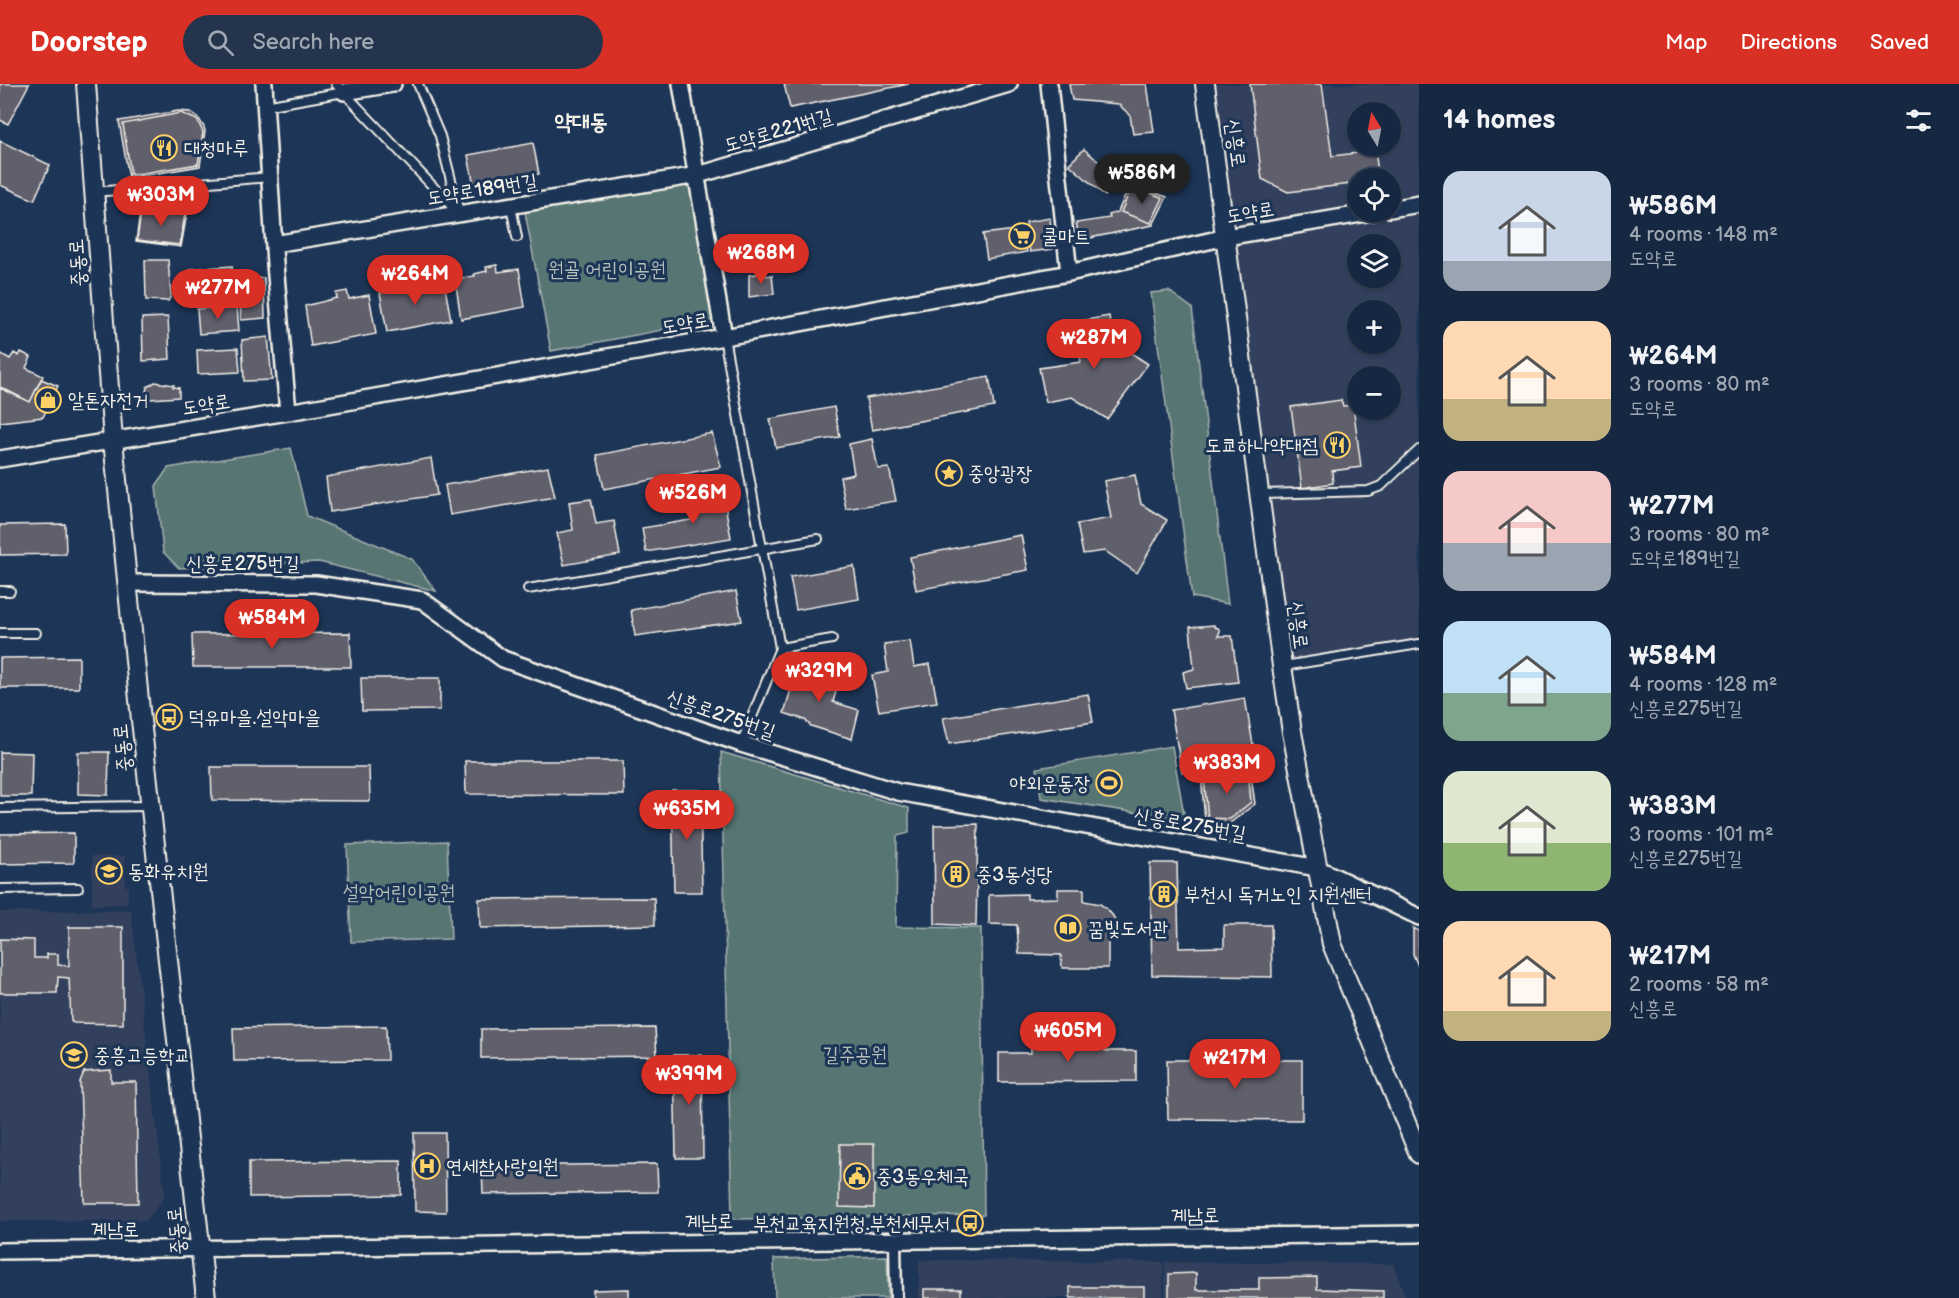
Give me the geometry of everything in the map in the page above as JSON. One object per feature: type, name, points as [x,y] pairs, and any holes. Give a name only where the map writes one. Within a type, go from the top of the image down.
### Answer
[{"type":"street","name":"중동로","points":[[86,84],[114,440],[128,583],[206,1298]]},
{"type":"street","points":[[264,84],[288,412]]},
{"type":"street","points":[[340,88],[393,84]]},
{"type":"street","points":[[681,84],[724,338]]},
{"type":"street","name":"도약로221번길","points":[[698,175],[1009,84]]},
{"type":"street","points":[[1049,84],[1069,273]]},
{"type":"street","name":"신흥로","points":[[1205,84],[1282,666],[1332,945],[1419,1154]]},
{"type":"street","name":"도약로189번길","points":[[274,244],[698,175]]},
{"type":"street","points":[[1401,206],[1419,204]]},
{"type":"street","name":"도약로","points":[[0,459],[724,338],[1069,273],[1226,237],[1347,216]]},
{"type":"street","name":"신흥로275번길","points":[[128,583],[316,584],[422,600],[503,659],[741,744],[898,792],[1317,868],[1419,916]]},
{"type":"street","name":"계남로","points":[[0,1251],[1419,1234]]},
{"type":"street","points":[[894,1240],[896,1298]]},
{"type":"lane","points":[[418,84],[440,136],[459,214]]},
{"type":"lane","points":[[266,106],[340,88],[459,214]]},
{"type":"lane","points":[[94,192],[270,177]]},
{"type":"lane","points":[[511,206],[517,237]]},
{"type":"lane","points":[[724,338],[780,648],[741,744]]},
{"type":"lane","points":[[1260,494],[1368,491],[1381,486],[1419,450]]},
{"type":"lane","points":[[528,589],[818,539]]},
{"type":"lane","points":[[0,591],[10,591]]},
{"type":"lane","points":[[0,633],[36,633]]},
{"type":"lane","points":[[780,648],[832,639]]},
{"type":"lane","points":[[1282,666],[1419,644]]},
{"type":"lane","points":[[0,808],[151,806]]},
{"type":"lane","points":[[0,889],[78,888]]},
{"type":"shaded area","points":[[1207,84],[1419,84],[1419,644],[1282,666]]},
{"type":"shaded area","name":"동화유치원","points":[[92,856],[125,856],[125,886],[129,886],[127,904],[92,905]]},
{"type":"shaded area","name":"중흥고등학교","points":[[131,910],[165,1197],[146,1221],[0,1221],[0,912]]},
{"type":"shaded area","points":[[919,1260],[1163,1262],[1163,1298],[919,1298]]},
{"type":"shaded area","points":[[1165,1262],[1393,1264],[1406,1298],[1165,1298]]},
{"type":"green space","name":"원골 어린이공원","points":[[692,185],[715,320],[551,351],[525,212]]},
{"type":"green space","points":[[1169,291],[1192,308],[1228,604],[1192,597],[1151,293]]},
{"type":"green space","points":[[291,448],[307,516],[412,559],[436,591],[319,562],[179,568],[163,552],[156,486],[168,468]]},
{"type":"green space","name":"야외운동장","points":[[1172,746],[1185,820],[1041,798],[1037,768]]},
{"type":"green space","name":"길주공원","points":[[721,752],[909,808],[909,833],[897,836],[896,927],[981,928],[984,1215],[732,1219]]},
{"type":"green space","name":"설악어린이공원","points":[[447,841],[451,939],[351,942],[347,845]]},
{"type":"green space","points":[[887,1256],[888,1298],[775,1298],[774,1259]]},
{"type":"building","points":[[0,84],[29,84],[8,124],[0,120]]},
{"type":"building","points":[[784,84],[909,84],[790,108]]},
{"type":"building","points":[[1069,84],[1147,84],[1154,132],[1133,134],[1130,115],[1118,104],[1072,100]]},
{"type":"building","points":[[1250,84],[1322,84],[1332,156],[1376,156],[1378,168],[1347,168],[1347,184],[1288,192],[1262,179]]},
{"type":"building","name":"대청마루","points":[[178,111],[190,112],[199,119],[204,127],[200,166],[129,178],[119,121]]},
{"type":"building","name":"대청마루","points":[[181,113],[197,120],[203,132],[198,164],[131,175],[123,124]]},
{"type":"building","points":[[0,141],[50,165],[34,200],[0,185]]},
{"type":"building","points":[[533,143],[539,174],[474,186],[468,155]]},
{"type":"building","points":[[1084,149],[1119,179],[1105,196],[1069,164]]},
{"type":"building","points":[[1130,183],[1167,197],[1153,225],[1080,240],[1076,223],[1110,218],[1109,215],[1118,212]]},
{"type":"building","points":[[1132,186],[1163,198],[1151,223],[1121,212]]},
{"type":"building","points":[[141,206],[187,213],[181,247],[136,241]]},
{"type":"building","points":[[142,207],[185,214],[180,245],[137,240]]},
{"type":"building","points":[[1050,218],[1053,249],[1030,252],[1026,222]]},
{"type":"building","points":[[1023,229],[1027,252],[987,259],[983,234]]},
{"type":"building","points":[[145,260],[168,260],[171,296],[168,301],[146,300]]},
{"type":"building","points":[[497,265],[498,272],[519,269],[525,307],[461,319],[455,279],[475,276],[474,274],[487,271],[486,267]]},
{"type":"building","points":[[232,266],[234,292],[192,295],[191,269]]},
{"type":"building","points":[[764,273],[765,276],[772,275],[774,294],[749,297],[749,275]]},
{"type":"building","points":[[264,278],[265,318],[241,320],[239,279]]},
{"type":"building","points":[[422,278],[424,285],[444,282],[451,320],[387,332],[380,293],[412,285],[411,280]]},
{"type":"building","points":[[347,291],[349,299],[369,295],[376,334],[311,346],[305,306],[337,298],[336,293]]},
{"type":"building","points":[[237,306],[239,331],[199,334],[197,309]]},
{"type":"building","points":[[1109,316],[1113,341],[1148,364],[1107,419],[1072,397],[1046,402],[1039,368],[1081,362],[1074,322]]},
{"type":"building","points":[[168,317],[170,359],[143,361],[142,318]]},
{"type":"building","points":[[268,337],[272,380],[244,381],[242,340]]},
{"type":"building","points":[[238,348],[240,372],[198,374],[197,350]]},
{"type":"building","points":[[21,352],[31,357],[26,368],[43,376],[30,402],[0,387],[0,353],[10,359],[14,353],[19,356]]},
{"type":"building","points":[[989,377],[994,407],[872,430],[866,398]]},
{"type":"building","points":[[41,379],[58,386],[43,417],[0,422],[0,388],[30,402]]},
{"type":"building","points":[[155,382],[179,388],[179,397],[150,399],[146,392],[147,387]]},
{"type":"building","points":[[1341,400],[1343,406],[1347,406],[1347,420],[1355,420],[1361,467],[1332,471],[1333,483],[1302,488],[1291,407]]},
{"type":"building","points":[[834,407],[840,437],[776,448],[770,419]]},
{"type":"building","points":[[712,433],[721,467],[604,489],[597,455]]},
{"type":"building","points":[[872,439],[878,469],[889,468],[896,501],[846,509],[840,477],[854,474],[849,444]]},
{"type":"building","points":[[431,458],[437,495],[330,512],[326,477]]},
{"type":"building","points":[[548,467],[555,497],[450,515],[445,485]]},
{"type":"building","points":[[1135,475],[1141,504],[1167,520],[1137,573],[1105,551],[1083,554],[1077,524],[1111,518],[1104,481]]},
{"type":"building","points":[[722,488],[731,538],[646,552],[642,528],[697,519],[692,493]]},
{"type":"building","points":[[591,499],[596,524],[614,521],[620,555],[564,565],[557,533],[573,530],[569,502]]},
{"type":"building","points":[[65,524],[66,554],[0,555],[0,525]]},
{"type":"building","points":[[1021,535],[1028,570],[916,590],[910,557]]},
{"type":"building","points":[[854,566],[859,599],[796,610],[790,577]]},
{"type":"building","points":[[736,591],[742,621],[635,636],[631,610]]},
{"type":"building","points":[[1214,625],[1220,631],[1218,636],[1232,636],[1238,682],[1186,688],[1183,672],[1194,669],[1190,627]]},
{"type":"building","points":[[350,633],[351,667],[193,667],[192,634]]},
{"type":"building","points":[[910,641],[914,667],[930,664],[937,702],[879,711],[872,675],[888,672],[884,644]]},
{"type":"building","points":[[79,657],[79,688],[0,688],[0,658]]},
{"type":"building","points":[[799,662],[826,670],[822,684],[837,688],[833,702],[859,710],[852,739],[811,726],[805,720],[784,713]]},
{"type":"building","points":[[361,678],[440,678],[440,710],[362,711]]},
{"type":"building","points":[[1088,694],[1093,722],[949,744],[943,718]]},
{"type":"building","points":[[1245,698],[1256,762],[1182,772],[1171,710]]},
{"type":"building","points":[[0,752],[32,753],[31,796],[0,796]]},
{"type":"building","points":[[78,752],[109,752],[108,795],[78,794]]},
{"type":"building","points":[[465,761],[623,761],[624,795],[466,794]]},
{"type":"building","points":[[211,767],[369,767],[370,801],[212,800]]},
{"type":"building","points":[[1250,769],[1255,804],[1230,823],[1205,820],[1201,776]]},
{"type":"building","points":[[1248,772],[1251,802],[1230,819],[1208,818],[1204,779]]},
{"type":"building","points":[[672,790],[700,790],[702,892],[674,892]]},
{"type":"building","name":"중3동성당","points":[[978,824],[976,926],[935,924],[934,825]]},
{"type":"building","points":[[74,833],[74,863],[0,864],[0,834]]},
{"type":"building","name":"부천시 독거노인 지원센터","points":[[1150,863],[1177,863],[1179,948],[1224,947],[1224,925],[1271,925],[1272,977],[1152,975]]},
{"type":"building","name":"꿈빛도서관","points":[[1058,889],[1084,889],[1084,901],[1100,904],[1113,916],[1122,938],[1108,939],[1108,968],[1062,968],[1061,955],[1019,954],[1017,925],[989,924],[989,895],[1027,894],[1027,899],[1058,898]]},
{"type":"building","points":[[654,898],[655,925],[480,928],[479,899]]},
{"type":"building","points":[[69,927],[123,927],[123,1024],[74,1023],[71,1021],[69,978],[58,977],[57,993],[0,993],[0,939],[34,940],[34,958],[47,958],[47,954],[58,954],[58,965],[69,966]]},
{"type":"building","points":[[1413,928],[1419,931],[1419,968],[1413,954]]},
{"type":"building","points":[[386,1026],[387,1060],[234,1061],[233,1028]]},
{"type":"building","points":[[655,1028],[657,1056],[481,1058],[481,1029]]},
{"type":"building","points":[[1068,1034],[1075,1040],[1105,1040],[1105,1051],[1136,1051],[1136,1081],[999,1082],[999,1053],[1031,1053],[1031,1040],[1061,1040]]},
{"type":"building","points":[[674,1055],[702,1055],[703,1158],[676,1158]]},
{"type":"building","points":[[1167,1060],[1302,1060],[1302,1120],[1168,1119]]},
{"type":"building","points":[[111,1070],[111,1082],[136,1082],[138,1203],[84,1203],[80,1082],[84,1072]]},
{"type":"building","points":[[414,1133],[445,1133],[446,1212],[415,1211]]},
{"type":"building","name":"중3동우체국","points":[[840,1144],[874,1144],[874,1208],[839,1207]]},
{"type":"building","points":[[401,1161],[401,1195],[249,1197],[249,1162]]},
{"type":"building","points":[[657,1164],[658,1192],[483,1194],[482,1166]]},
{"type":"building","points":[[1196,1273],[1196,1290],[1259,1290],[1259,1278],[1317,1277],[1317,1289],[1383,1291],[1383,1298],[1169,1298],[1169,1274]]},
{"type":"building","points":[[1070,1287],[1144,1287],[1144,1298],[1070,1298]]},
{"type":"building","points":[[629,1289],[629,1298],[593,1298],[593,1290]]},
{"type":"building","points":[[924,1289],[961,1289],[961,1298],[924,1298]]},
{"type":"place","name":"대청마루","points":[[164,148]]},
{"type":"place","name":"쿨마트","points":[[1022,236]]},
{"type":"place","name":"알톤자전거","points":[[48,400]]},
{"type":"place","name":"도쿄하나약대점","points":[[1337,445]]},
{"type":"place","name":"중앙광장","points":[[949,473]]},
{"type":"place","name":"덕유마을.설악마을","points":[[169,717]]},
{"type":"place","name":"야외운동장","points":[[1109,783]]},
{"type":"place","name":"동화유치원","points":[[109,871]]},
{"type":"place","name":"중3동성당","points":[[956,874]]},
{"type":"place","name":"부천시 독거노인 지원센터","points":[[1164,894]]},
{"type":"place","name":"꿈빛도서관","points":[[1068,928]]},
{"type":"place","name":"중흥고등학교","points":[[74,1055]]},
{"type":"place","name":"연세참사랑의원","points":[[427,1166]]},
{"type":"place","name":"중3동우체국","points":[[857,1176]]},
{"type":"place","name":"부천교육지원청.부천세무서","points":[[970,1223]]},
{"type":"district","name":"약대동","points":[[581,121]]}]
